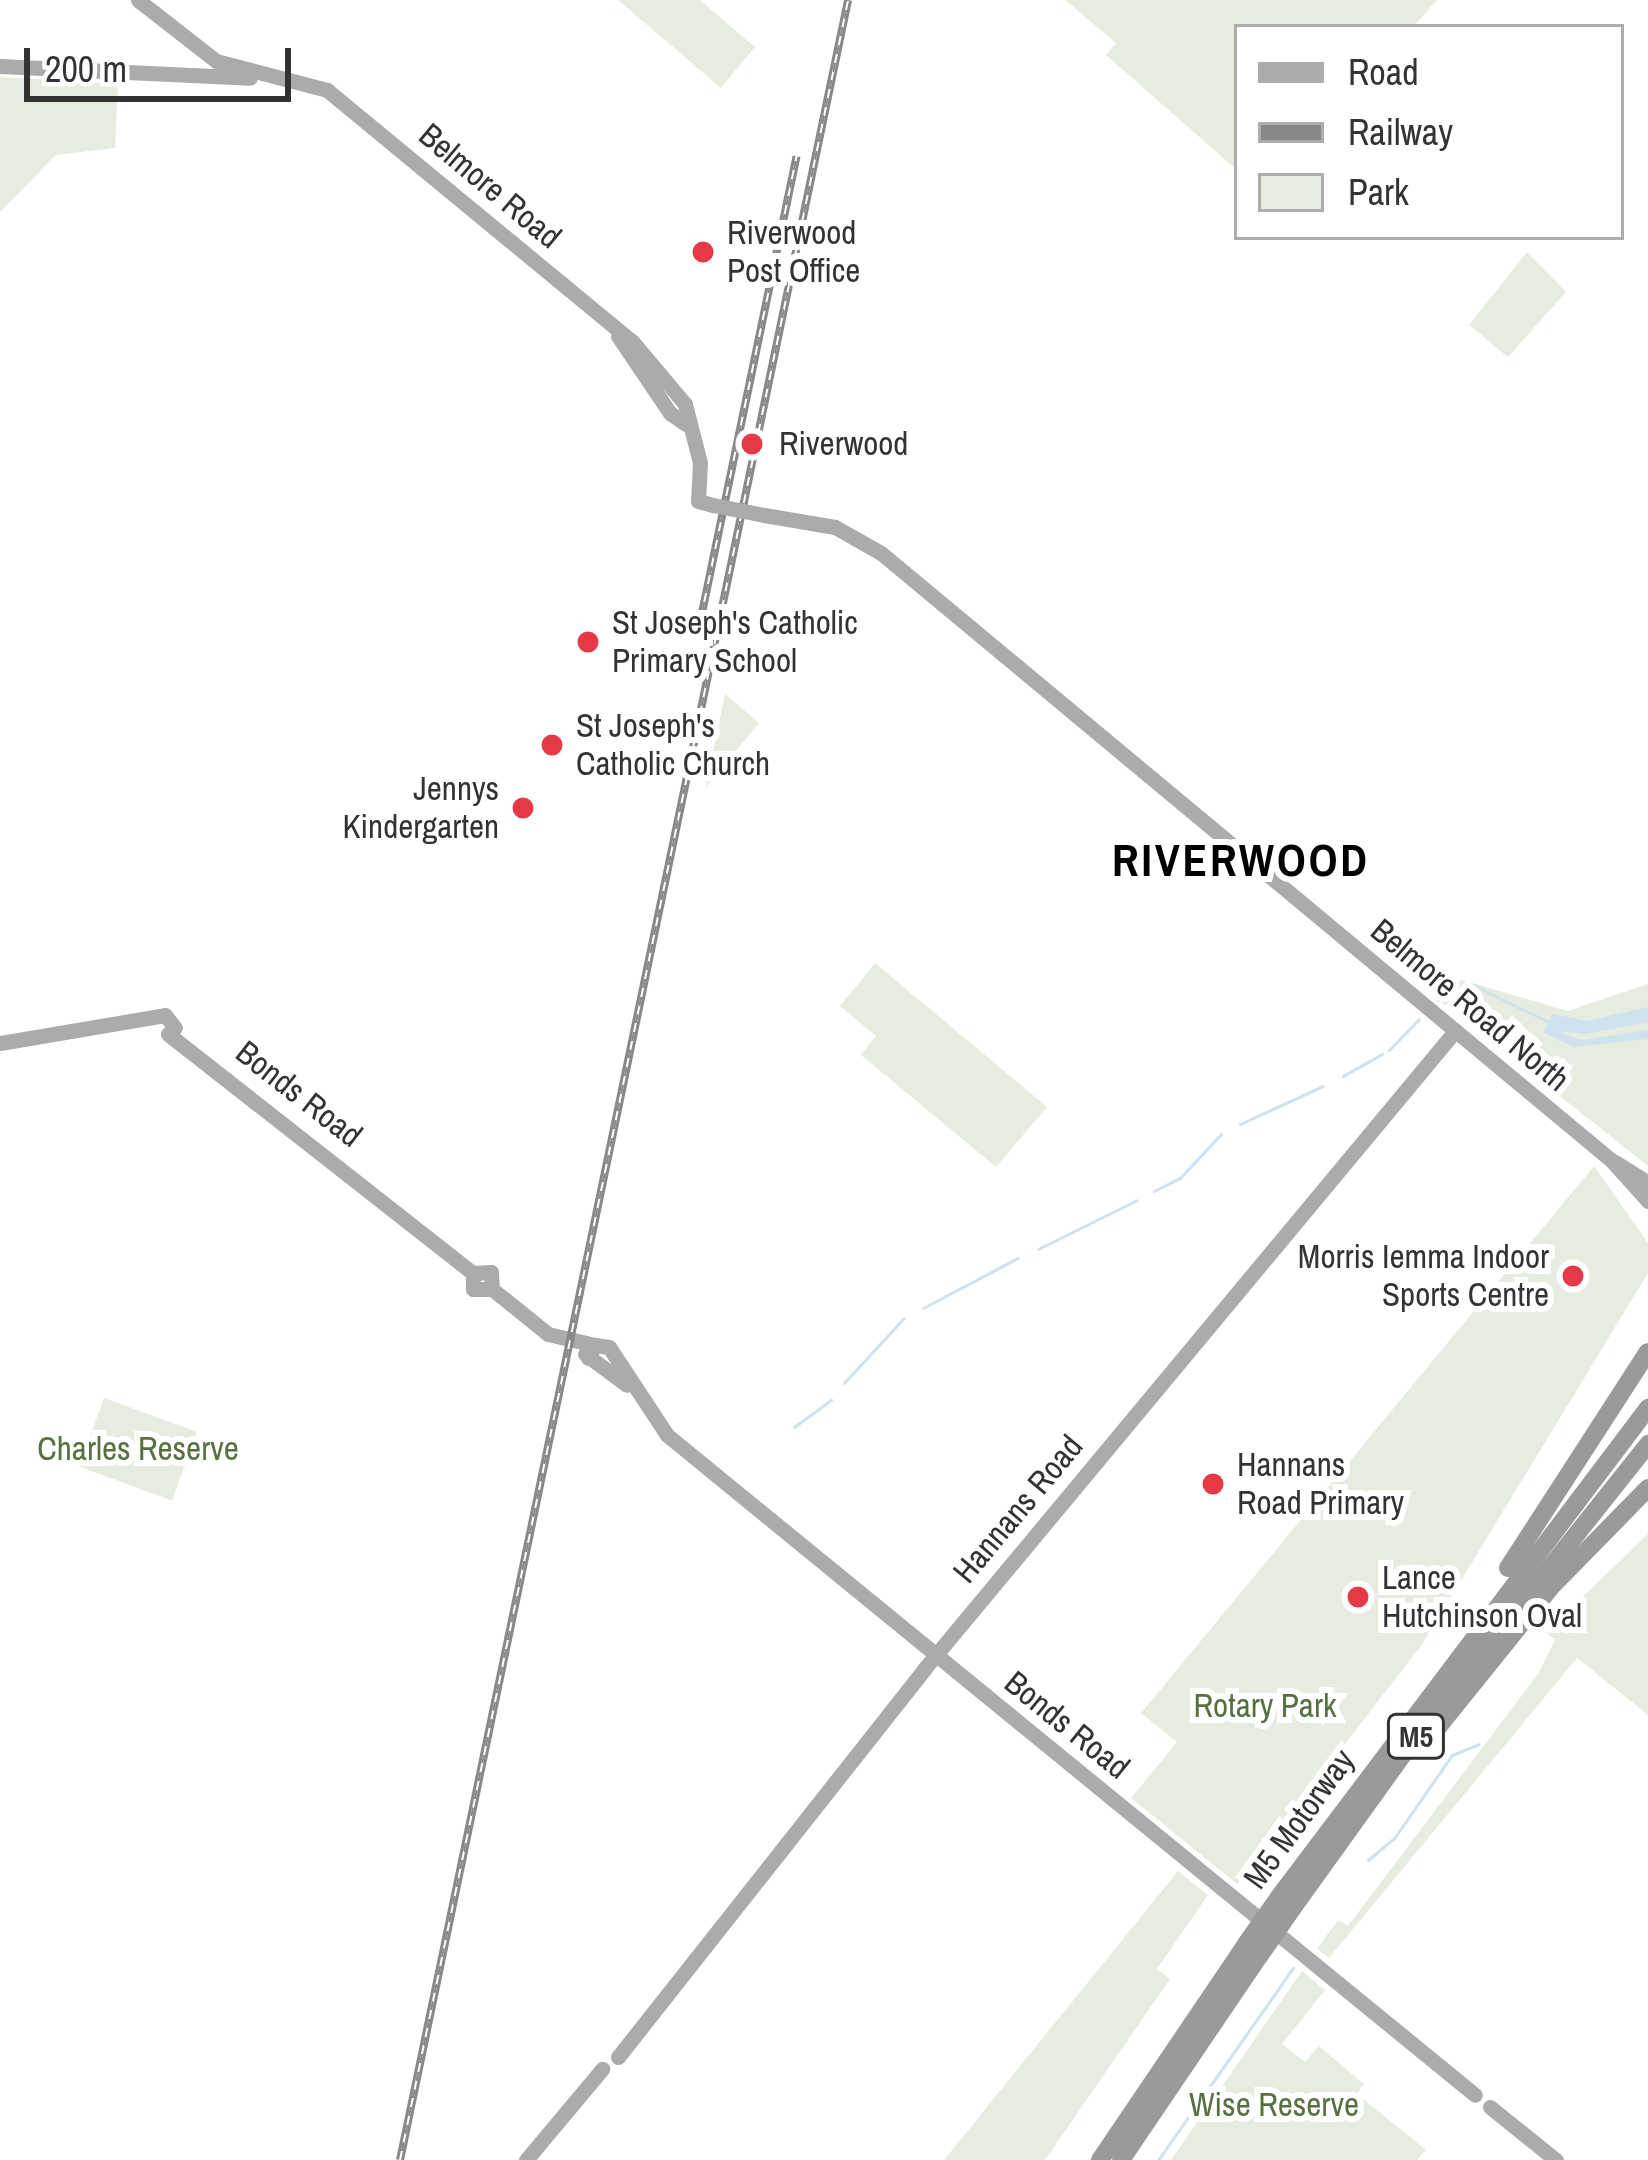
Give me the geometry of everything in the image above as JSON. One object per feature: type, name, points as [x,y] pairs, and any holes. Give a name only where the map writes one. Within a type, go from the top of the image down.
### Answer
[{"type":"highway","name":"M5","points":[[1417,1707],[1648,1352]]},
{"type":"highway","name":"M5 Motorway","points":[[1100,2160],[1286,1903],[1417,1707],[1648,1408]]},
{"type":"highway","name":"M5 Motorway","points":[[1286,1903],[1648,1444]]},
{"type":"highway","name":"M5","points":[[1286,1903],[1550,1588],[1648,1488]]},
{"type":"highway","name":"M5 Motorway","points":[[1121,2160],[1253,1950]]},
{"type":"main road","name":"Belmore Road","points":[[138,0],[194,48],[264,76],[327,90],[666,375],[685,404],[686,424],[700,464],[698,501],[826,525],[871,545],[1067,710]]},
{"type":"main road","points":[[163,75],[194,48]]},
{"type":"main road","points":[[0,66],[264,76]]},
{"type":"main road","name":"Belmore Road North","points":[[1067,710],[1612,1161],[1648,1183]]},
{"type":"main road","name":"Bonds Road","points":[[0,1043],[120,1026],[165,1028],[473,1273],[473,1289],[492,1289],[542,1331],[573,1342],[595,1357],[633,1391]]},
{"type":"main road","name":"Hannans Road","points":[[526,2160],[602,2069],[614,2069],[614,2054],[935,1656],[1455,1031]]},
{"type":"main road","name":"Belmore Road North","points":[[1612,1161],[1648,1201]]},
{"type":"main road","name":"Bonds Road","points":[[595,1357],[612,1351],[633,1391],[667,1435],[1474,2095],[1489,2093],[1490,2107],[1556,2160]]},
{"type":"green space","points":[[618,0],[700,0],[755,47],[721,88]]},
{"type":"green space","points":[[1065,0],[1437,0],[1416,24],[1234,24],[1234,167],[1106,55],[1116,43]]},
{"type":"green space","points":[[0,77],[118,84],[115,148],[56,155],[0,212]]},
{"type":"green space","points":[[1527,252],[1566,292],[1508,357],[1469,325]]},
{"type":"green space","points":[[725,694],[759,723],[706,787]]},
{"type":"green space","points":[[875,963],[1047,1107],[996,1167],[861,1055],[876,1036],[840,1006]]},
{"type":"green space","points":[[1462,980],[1568,1011],[1648,984],[1648,1166],[1435,997]]},
{"type":"green space","name":"Rotary Park","points":[[1594,1166],[1648,1243],[1648,1273],[1423,1643],[1237,1884],[1131,1798],[1177,1742],[1141,1713]]},
{"type":"green space","name":"Charles Reserve","points":[[104,1398],[197,1432],[172,1500],[79,1467]]},
{"type":"green space","points":[[1648,1534],[1648,1715],[1577,1658],[1329,1958],[1317,1949],[1338,1920],[1348,1926],[1538,1674],[1555,1640],[1546,1632]]},
{"type":"green space","points":[[1178,1871],[1208,1895],[1157,1969],[1170,1979],[1045,2160],[944,2160]]},
{"type":"green space","name":"Wise Reserve","points":[[1302,1971],[1325,1990],[1282,2044],[1305,2062],[1319,2046],[1364,2084],[1357,2094],[1426,2150],[1417,2160],[1171,2160]]},
{"type":"water","points":[[1648,1007],[1648,1022],[1585,1034],[1557,1031],[1582,1040],[1648,1030],[1648,1039],[1574,1047],[1544,1033],[1552,1014],[1587,1021]]},
{"type":"waterway","points":[[1438,1000],[1473,985],[1549,1022]]},
{"type":"waterway","points":[[1389,1050],[1419,1019]]},
{"type":"waterway","points":[[1343,1076],[1382,1054]]},
{"type":"waterway","points":[[1240,1124],[1323,1086]]},
{"type":"waterway","points":[[1154,1191],[1180,1178],[1221,1134]]},
{"type":"waterway","points":[[1038,1249],[1137,1200]]},
{"type":"waterway","points":[[923,1308],[1018,1258]]},
{"type":"waterway","points":[[844,1383],[904,1318]]},
{"type":"waterway","points":[[794,1427],[831,1400]]},
{"type":"waterway","points":[[1368,1860],[1395,1837],[1452,1755],[1479,1744]]},
{"type":"waterway","points":[[1236,1879],[1293,1825]]},
{"type":"waterway","points":[[1158,2160],[1293,1968]]},
{"type":"railway","points":[[400,2160],[848,0]]},
{"type":"railway","points":[[697,637],[797,156]]},
{"type":"place","name":"Riverwood Post Office","points":[[703,252]]},
{"type":"place","name":"Riverwood","points":[[752,444]]},
{"type":"place","name":"St Joseph's Catholic Primary School","points":[[588,642]]},
{"type":"place","name":"St Joseph's Catholic Church","points":[[552,745]]},
{"type":"place","name":"Jennys Kindergarten","points":[[523,808]]},
{"type":"place","name":"Morris Iemma Indoor Sports Centre","points":[[1573,1276]]},
{"type":"place","name":"Hannans Road Primary","points":[[1213,1484]]},
{"type":"place","name":"Lance Hutchinson Oval","points":[[1358,1597]]},
{"type":"district","name":"RIVERWOOD","points":[[1241,860]]}]
